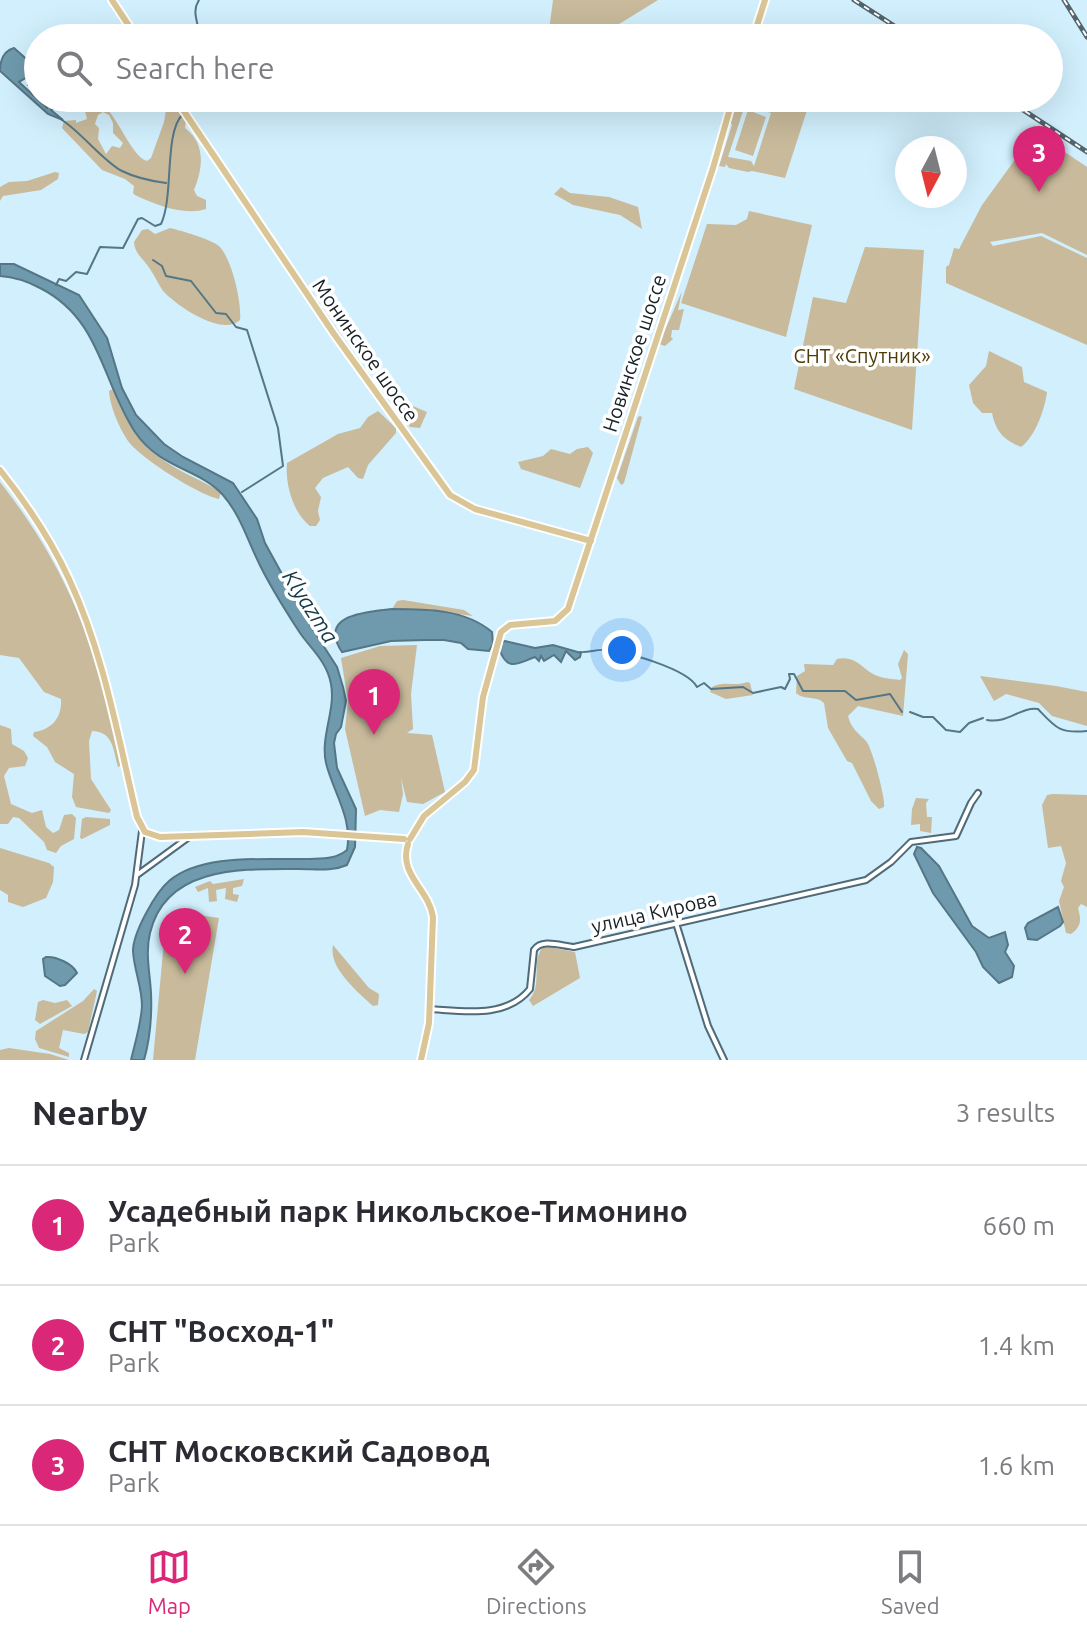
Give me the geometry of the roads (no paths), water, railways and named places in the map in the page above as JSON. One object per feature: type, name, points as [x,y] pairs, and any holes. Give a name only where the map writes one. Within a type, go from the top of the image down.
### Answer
[{"type":"main road","points":[[112,0],[128,24]]},
{"type":"main road","points":[[757,24],[765,0]]},
{"type":"main road","name":"Монинское шоссе","points":[[184,112],[334,334],[450,495],[475,509],[591,541]]},
{"type":"main road","name":"Новинское шоссе","points":[[408,841],[424,816],[465,782],[474,770],[482,701],[498,639],[510,625],[552,621],[562,617],[568,609],[711,176],[729,112]]},
{"type":"main road","points":[[0,470],[30,508],[76,596],[108,691],[142,828],[152,836],[330,833],[408,841],[409,873],[428,901],[433,915],[430,1009],[421,1060]]},
{"type":"street","name":"улица Кирова","points":[[430,1009],[492,1011],[528,992],[537,945],[574,947],[866,880],[891,862],[907,845],[924,839],[951,838],[960,831],[964,815],[978,793]]},
{"type":"street","points":[[84,1060],[137,875],[142,828]]},
{"type":"street","points":[[142,844],[144,839],[152,836]]},
{"type":"street","points":[[137,875],[189,837]]},
{"type":"street","points":[[676,923],[706,1022],[724,1060]]},
{"type":"water","points":[[14,48],[24,57],[24,79],[19,82],[24,87],[24,92],[0,71],[7,51]]},
{"type":"water","points":[[0,264],[14,264],[79,295],[107,338],[122,388],[136,415],[164,444],[233,483],[257,519],[265,543],[337,667],[346,701],[334,743],[337,768],[356,809],[355,847],[347,865],[329,869],[232,871],[190,883],[172,894],[159,911],[150,933],[151,1010],[144,1060],[131,1060],[142,1006],[133,951],[141,924],[163,887],[183,872],[216,862],[328,858],[347,850],[345,816],[329,774],[325,753],[331,684],[323,663],[272,587],[238,518],[223,495],[203,479],[156,454],[145,444],[124,412],[98,352],[76,316],[40,288],[0,276]]},
{"type":"water","points":[[392,609],[431,610],[470,619],[492,632],[493,644],[489,651],[468,649],[461,643],[444,640],[391,641],[342,652],[336,639],[340,622],[359,614]]},
{"type":"water","points":[[505,641],[535,648],[553,645],[581,653],[575,660],[566,651],[561,662],[554,655],[544,661],[541,656],[539,661],[535,657],[514,664],[502,656],[499,648]]},
{"type":"water","points":[[917,847],[939,866],[972,926],[989,938],[1005,932],[1008,945],[1005,952],[1014,966],[1012,977],[999,983],[983,967],[976,952],[933,893],[914,854]]},
{"type":"water","points":[[1058,907],[1063,922],[1060,926],[1037,940],[1028,939],[1025,928],[1028,923]]},
{"type":"water","points":[[43,959],[64,961],[77,973],[60,986],[45,976]]},
{"type":"waterway","points":[[197,24],[195,10],[199,0]]},
{"type":"waterway","points":[[56,285],[59,279],[66,281],[76,272],[87,274],[100,247],[123,248],[138,219],[142,218],[155,226],[161,224],[167,198],[173,136],[182,115]]},
{"type":"waterway","points":[[62,120],[122,171],[166,183]]},
{"type":"waterway","points":[[153,260],[162,266],[166,276],[191,281],[216,313],[226,314],[236,327],[247,330],[278,428],[283,466],[242,492]]},
{"type":"waterway","points":[[580,652],[605,650],[641,657],[682,674],[697,687],[704,683],[711,689],[743,687],[753,693],[781,687],[785,689],[789,674],[794,674],[803,691],[845,691],[856,700],[890,694],[902,712]]},
{"type":"waterway","points":[[987,720],[1001,720],[1025,710],[1038,709],[1058,728],[1087,731]]},
{"type":"waterway","points":[[910,712],[933,717],[946,730],[960,732],[969,723],[983,718]]},
{"type":"railway","points":[[854,0],[891,24]]},
{"type":"railway","points":[[1064,0],[1087,37]]},
{"type":"railway","points":[[1026,112],[1087,152]]},
{"type":"place","name":"СНТ Московский Садовод","points":[[1039,192]]},
{"type":"place","name":"Усадебный парк Никольское-Тимонино","points":[[374,735]]},
{"type":"place","name":"СНТ \"Восход-1\"","points":[[185,974]]},
{"type":"park label","name":"СНТ «Спутник»","points":[[862,355]]},
{"type":"water label","name":"Klyazma","points":[[311,606]]}]
